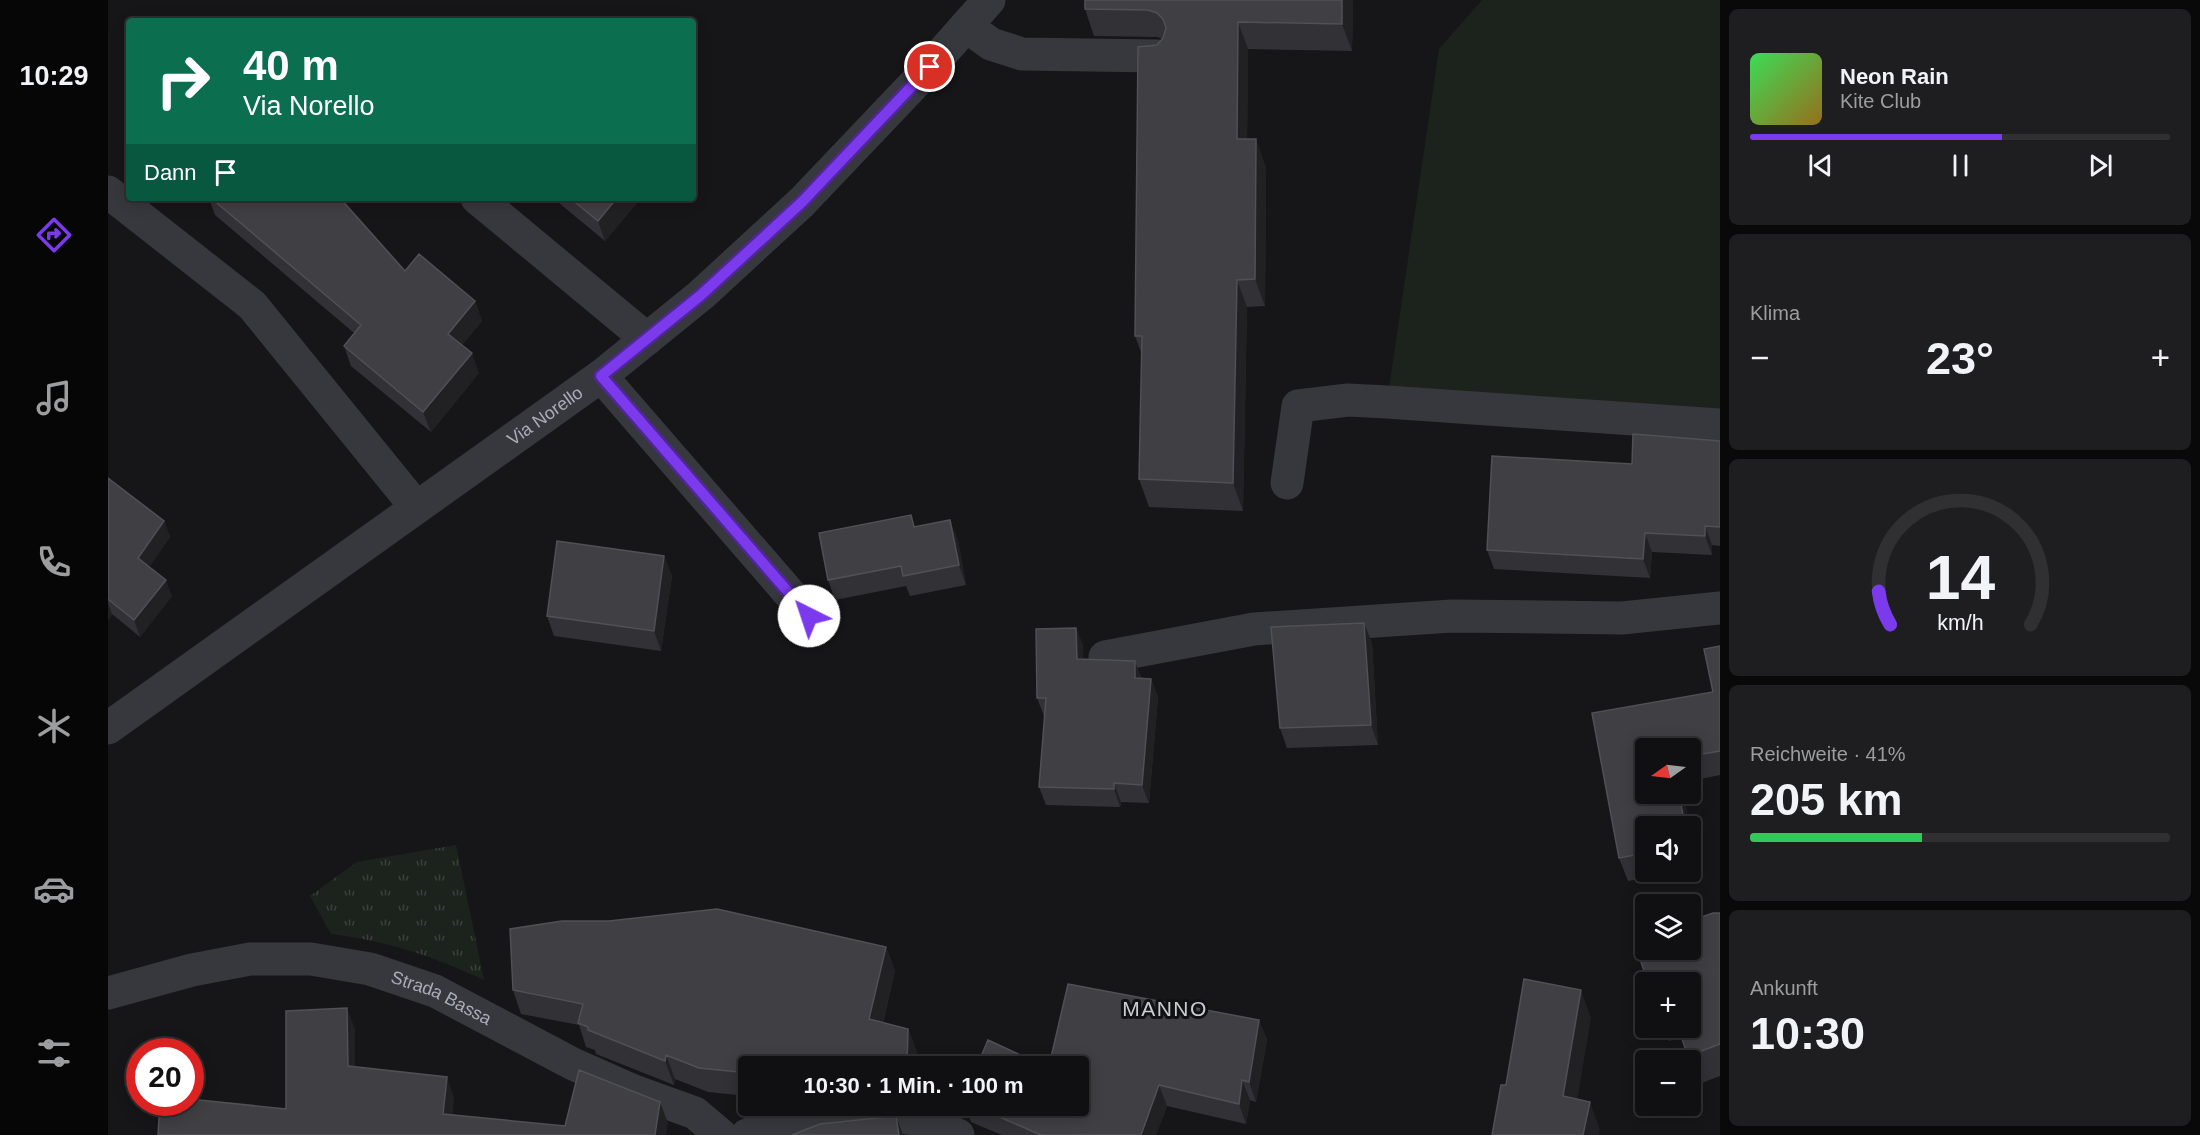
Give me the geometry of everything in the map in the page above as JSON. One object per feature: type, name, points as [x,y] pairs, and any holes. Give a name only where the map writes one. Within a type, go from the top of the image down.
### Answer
[{"type":"street","name":"Via Norello","points":[[108,728],[601,376],[701,295],[802,202],[989,0]]},
{"type":"street","points":[[966,26],[991,44],[1022,54],[1157,56]]},
{"type":"street","points":[[108,192],[252,305],[416,507]]},
{"type":"street","points":[[481,201],[647,339]]},
{"type":"street","points":[[601,376],[809,616]]},
{"type":"street","points":[[1287,483],[1298,406],[1348,400],[1720,425]]},
{"type":"street","points":[[1105,657],[1254,629],[1452,616],[1622,618],[1720,608]]},
{"type":"street","name":"Strada Bassa","points":[[122,989],[192,970],[250,959],[311,959],[370,969],[435,991],[573,1064],[634,1091],[695,1113],[721,1135]]},
{"type":"street","points":[[747,1135],[767,1126],[833,1126],[900,1117],[926,1128],[958,1135]]},
{"type":"green space","points":[[1482,0],[1720,0],[1720,425],[1387,402],[1439,49]]},
{"type":"green space","points":[[456,845],[484,980],[409,951],[372,941],[331,934],[310,896],[357,862]]},
{"type":"building","points":[[1085,0],[1342,0],[1342,24],[1238,22],[1237,139],[1256,139],[1255,279],[1237,280],[1233,483],[1139,479],[1142,336],[1135,336],[1138,47],[1157,45],[1163,38],[1166,28],[1163,19],[1157,13],[1148,10],[1085,9]]},
{"type":"building","points":[[215,201],[343,201],[405,271],[419,254],[475,301],[448,334],[472,353],[423,412],[344,346],[361,325]]},
{"type":"building","points":[[574,201],[615,201],[598,221]]},
{"type":"building","points":[[1633,434],[1720,441],[1720,527],[1705,526],[1705,536],[1645,533],[1643,559],[1487,550],[1492,456],[1632,464]]},
{"type":"building","points":[[108,478],[164,521],[138,558],[166,580],[134,620],[108,599]]},
{"type":"building","points":[[911,515],[914,527],[950,520],[959,565],[903,576],[901,566],[828,580],[819,533]]},
{"type":"building","points":[[557,541],[664,556],[654,631],[547,616]]},
{"type":"building","points":[[1364,623],[1371,725],[1280,728],[1271,627]]},
{"type":"building","points":[[1076,628],[1077,659],[1135,661],[1135,678],[1151,679],[1142,785],[1114,783],[1114,789],[1039,787],[1046,698],[1037,698],[1036,629]]},
{"type":"building","points":[[1720,646],[1720,751],[1701,754],[1701,738],[1635,738],[1635,804],[1681,804],[1683,816],[1635,816],[1635,855],[1619,858],[1592,713],[1713,692],[1704,649]]},
{"type":"building","points":[[717,909],[886,947],[869,1019],[908,1029],[907,1056],[738,1056],[738,1072],[699,1068],[666,1055],[665,1061],[588,1030],[588,1027],[578,1023],[583,1004],[513,990],[510,929],[562,921],[609,921]]},
{"type":"building","points":[[1720,913],[1720,1044],[1701,1051],[1686,1050],[1682,1038],[1701,1038],[1701,972],[1644,972],[1640,960],[1701,960],[1701,917]]},
{"type":"building","points":[[1524,979],[1581,990],[1563,1096],[1590,1102],[1583,1135],[1492,1135],[1501,1085],[1506,1085]]},
{"type":"building","points":[[1068,984],[1259,1020],[1249,1082],[1242,1080],[1239,1104],[1159,1085],[1141,1135],[1041,1135],[997,1116],[1089,1116],[1089,1056],[1051,1056]]},
{"type":"building","points":[[347,1008],[348,1066],[447,1077],[443,1114],[565,1126],[579,1070],[660,1102],[655,1135],[158,1135],[159,1116],[204,1116],[204,1100],[286,1109],[286,1011]]},
{"type":"building","points":[[988,1040],[1022,1056],[981,1056]]},
{"type":"building","points":[[896,1116],[899,1135],[792,1135],[820,1124]]},
{"type":"district","name":"MANNO","points":[[1165,1009]]},
{"type":"route","points":[[809,616],[601,376],[701,295],[802,202],[930,67]]}]
